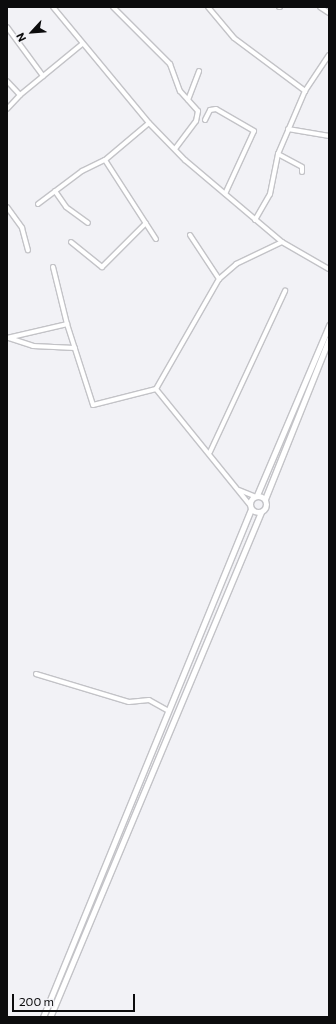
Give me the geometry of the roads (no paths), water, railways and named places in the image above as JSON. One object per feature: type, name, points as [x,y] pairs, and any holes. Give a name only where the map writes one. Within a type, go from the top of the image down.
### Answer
[{"type":"street","points":[[53,7],[82,44],[149,123],[174,149],[282,242],[329,269]]},
{"type":"street","points":[[113,7],[170,64],[188,100],[195,105],[199,116],[174,149]]},
{"type":"street","points":[[208,7],[234,38],[305,91]]},
{"type":"street","points":[[320,7],[329,13]]},
{"type":"street","points":[[7,27],[43,76]]},
{"type":"street","points":[[7,108],[20,95],[82,44]]},
{"type":"street","points":[[255,220],[270,194],[278,154],[305,91],[329,55]]},
{"type":"street","points":[[188,100],[199,71]]},
{"type":"street","points":[[7,81],[20,95]]},
{"type":"street","points":[[205,120],[210,110],[216,109],[254,131],[225,194]]},
{"type":"street","points":[[38,204],[82,171],[105,160],[149,123]]},
{"type":"street","points":[[288,129],[329,136]]},
{"type":"street","points":[[278,154],[302,167],[302,172]]},
{"type":"street","points":[[105,160],[156,239]]},
{"type":"street","points":[[55,191],[66,207],[88,223]]},
{"type":"street","points":[[7,207],[22,228],[28,250]]},
{"type":"street","points":[[71,242],[102,267],[146,223]]},
{"type":"street","points":[[190,235],[218,279]]},
{"type":"street","points":[[53,267],[67,324],[93,405],[156,389],[218,279],[236,264],[282,242]]},
{"type":"street","points":[[210,452],[285,291]]},
{"type":"street","points":[[8,338],[67,324]]},
{"type":"street","points":[[43,1017],[251,507],[329,325]]},
{"type":"street","points":[[8,338],[33,346],[75,348]]},
{"type":"street","points":[[50,1017],[261,512],[266,505],[265,499],[329,339]]},
{"type":"street","points":[[156,389],[210,452],[251,507],[261,512]]},
{"type":"street","points":[[238,489],[265,499]]},
{"type":"street","points":[[36,674],[129,702],[149,700],[169,711]]}]
